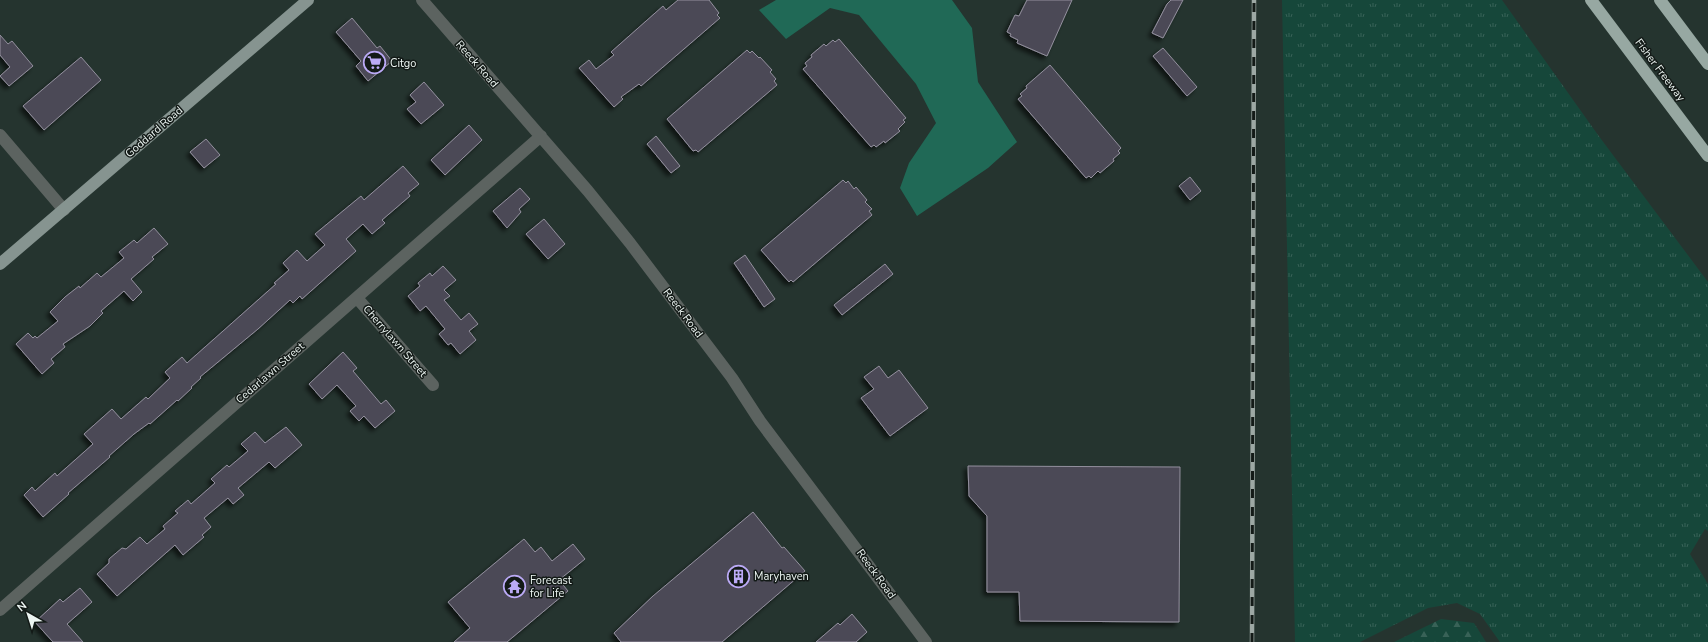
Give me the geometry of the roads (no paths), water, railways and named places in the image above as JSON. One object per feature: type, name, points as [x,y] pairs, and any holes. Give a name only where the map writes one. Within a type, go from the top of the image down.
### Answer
[{"type":"highway","name":"Fisher Freeway","points":[[1590,0],[1708,156]]},
{"type":"highway","points":[[1660,0],[1708,64]]},
{"type":"main road","name":"Goddard Road","points":[[0,264],[308,0]]},
{"type":"street","name":"Reeck Road","points":[[422,0],[588,191],[647,265],[732,378],[760,421],[926,642]]},
{"type":"street","points":[[0,135],[64,210]]},
{"type":"street","name":"Cedarlawn Street","points":[[0,610],[540,136]]},
{"type":"street","name":"Cherrylawn Street","points":[[357,298],[433,385]]},
{"type":"railway","points":[[1252,642],[1254,0]]},
{"type":"place","name":"Citgo","points":[[374,63]]},
{"type":"place","name":"Maryhaven","points":[[738,576]]},
{"type":"place","name":"Forecast for Life","points":[[515,586]]}]
